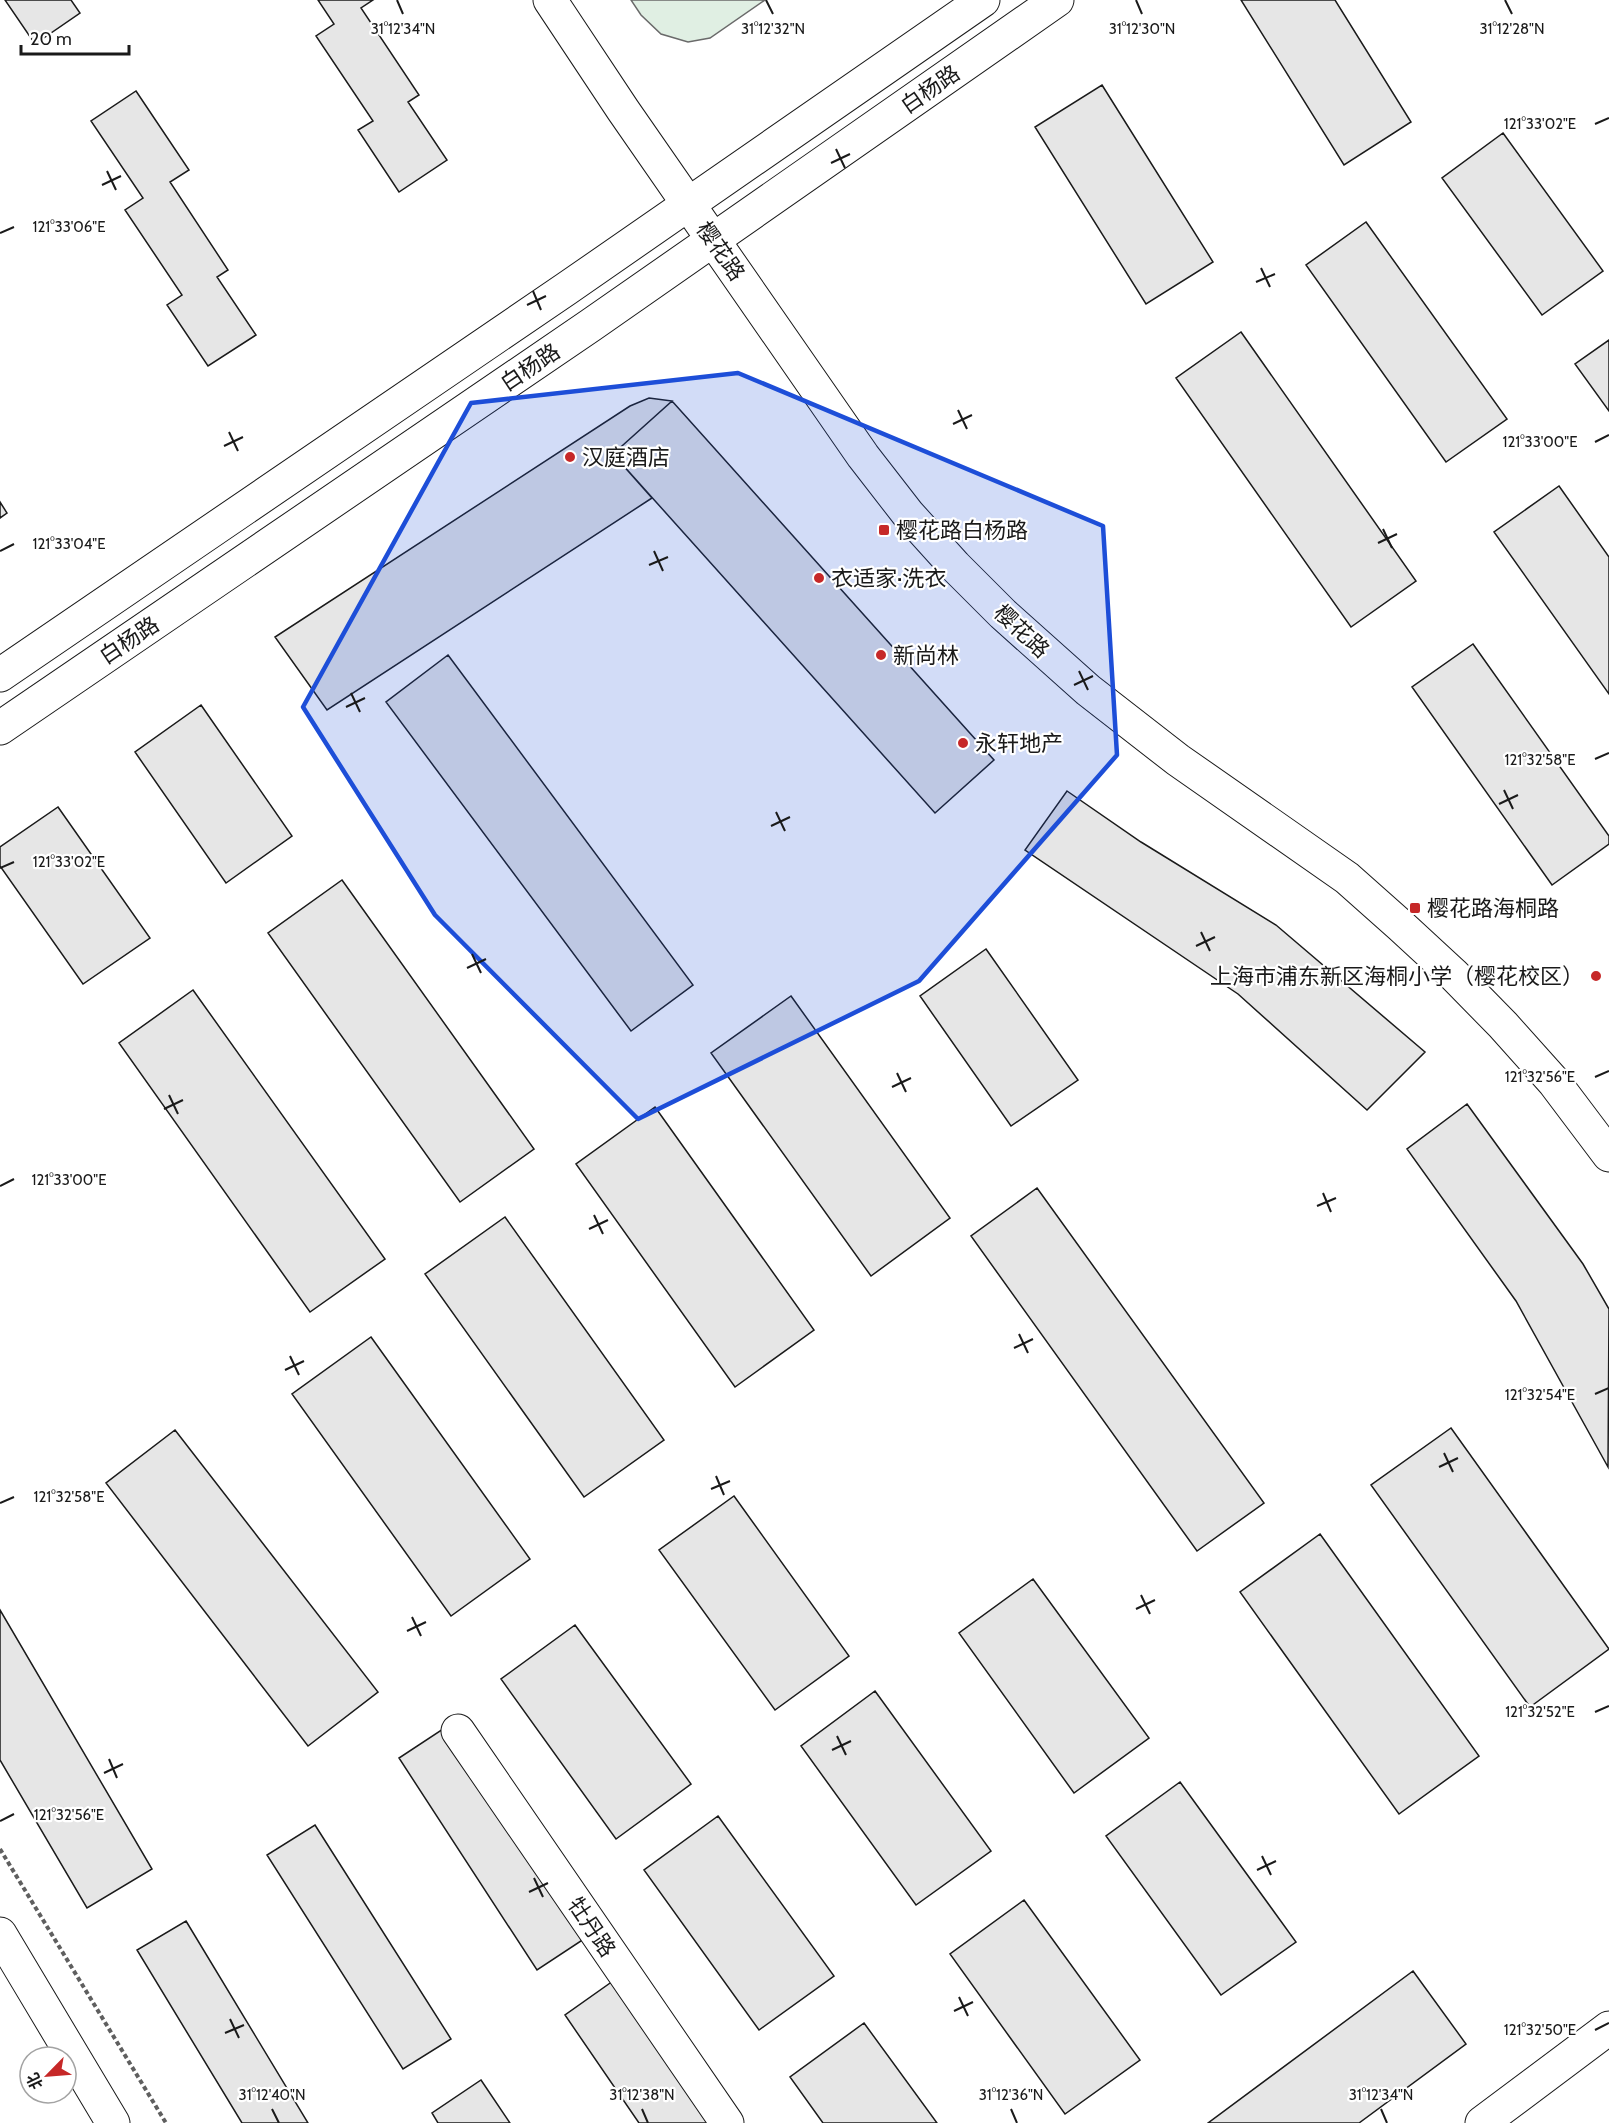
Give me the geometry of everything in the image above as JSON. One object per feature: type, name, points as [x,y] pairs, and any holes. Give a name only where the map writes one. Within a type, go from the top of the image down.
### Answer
[{"type":"main road","name":"樱花路","points":[[549,0],[863,456],[908,514],[955,566],[1003,615],[1088,690],[1178,760],[1347,878],[1401,926],[1503,1025],[1554,1082],[1609,1155]]},
{"type":"main road","name":"白杨路","points":[[0,675],[689,204],[982,0]]},
{"type":"main road","name":"白杨路","points":[[0,728],[714,240],[1057,0]]},
{"type":"main road","name":"牡丹路","points":[[458,1731],[727,2123]]},
{"type":"main road","points":[[0,1934],[113,2123]]},
{"type":"main road","points":[[1482,2123],[1609,2028]]},
{"type":"path","points":[[0,1849],[166,2123]]},
{"type":"highlighted area","points":[[738,373],[1103,526],[1117,755],[919,981],[638,1119],[435,915],[303,707],[471,403]]},
{"type":"green space","points":[[631,0],[765,0],[710,38],[688,42],[661,34],[641,15]]},
{"type":"building","points":[[5,0],[71,0],[80,13],[35,44]]},
{"type":"building","points":[[318,0],[373,0],[361,8],[419,95],[408,102],[447,160],[399,192],[358,130],[373,121],[316,36],[334,24]]},
{"type":"building","points":[[1241,0],[1335,0],[1411,122],[1344,165]]},
{"type":"building","points":[[1102,85],[1213,262],[1146,304],[1035,127]]},
{"type":"building","points":[[136,91],[189,170],[170,182],[228,270],[217,277],[256,335],[208,366],[167,305],[182,295],[125,210],[143,198],[91,121]]},
{"type":"building","points":[[1503,133],[1603,271],[1542,315],[1442,178]]},
{"type":"building","points":[[1366,222],[1507,419],[1446,462],[1306,265]]},
{"type":"building","points":[[1241,332],[1416,581],[1351,627],[1176,378]]},
{"type":"building","points":[[1609,340],[1609,411],[1575,364]]},
{"type":"building","points":[[649,398],[672,401],[613,454],[652,498],[327,710],[275,637],[630,406]]},
{"type":"building","points":[[672,401],[994,760],[935,813],[613,454]]},
{"type":"building","points":[[1559,486],[1609,557],[1609,694],[1494,532]]},
{"type":"building","points":[[0,502],[7,513],[0,518]]},
{"type":"building","points":[[1473,644],[1609,836],[1609,844],[1552,885],[1412,687]]},
{"type":"building","points":[[448,655],[693,985],[631,1031],[386,702]]},
{"type":"building","points":[[201,705],[292,836],[226,883],[135,752]]},
{"type":"building","points":[[1067,791],[1141,842],[1276,925],[1425,1052],[1367,1110],[1238,994],[1025,850]]},
{"type":"building","points":[[58,807],[150,938],[83,984],[0,866],[0,847]]},
{"type":"building","points":[[342,880],[534,1149],[460,1202],[268,933]]},
{"type":"building","points":[[986,949],[1078,1080],[1011,1126],[920,996]]},
{"type":"building","points":[[193,990],[385,1259],[310,1312],[119,1043]]},
{"type":"building","points":[[791,996],[950,1218],[871,1276],[711,1053]]},
{"type":"building","points":[[1467,1104],[1583,1264],[1609,1309],[1608,1467],[1516,1301],[1407,1149]]},
{"type":"building","points":[[655,1107],[814,1330],[735,1387],[576,1164]]},
{"type":"building","points":[[1037,1188],[1264,1503],[1197,1551],[971,1236]]},
{"type":"building","points":[[505,1217],[664,1440],[584,1497],[425,1274]]},
{"type":"building","points":[[371,1337],[530,1559],[451,1616],[292,1394]]},
{"type":"building","points":[[1451,1428],[1609,1649],[1530,1707],[1371,1485]]},
{"type":"building","points":[[175,1430],[378,1692],[308,1746],[106,1483]]},
{"type":"building","points":[[734,1496],[849,1656],[775,1710],[659,1550]]},
{"type":"building","points":[[1320,1534],[1479,1756],[1399,1814],[1240,1592]]},
{"type":"building","points":[[1033,1579],[1149,1738],[1074,1793],[959,1633]]},
{"type":"building","points":[[0,1610],[152,1869],[87,1908],[0,1760]]},
{"type":"building","points":[[575,1625],[691,1784],[616,1839],[501,1679]]},
{"type":"building","points":[[875,1691],[991,1851],[916,1905],[801,1746]]},
{"type":"building","points":[[446,1727],[584,1939],[537,1970],[399,1758]]},
{"type":"building","points":[[1180,1782],[1296,1942],[1221,1995],[1106,1836]]},
{"type":"building","points":[[718,1816],[834,1976],[759,2030],[644,1870]]},
{"type":"building","points":[[315,1825],[451,2039],[403,2069],[267,1855]]},
{"type":"building","points":[[1024,1900],[1140,2060],[1065,2114],[950,1954]]},
{"type":"building","points":[[186,1921],[308,2123],[242,2123],[137,1950]]},
{"type":"building","points":[[1413,1971],[1466,2044],[1359,2123],[1208,2123]]},
{"type":"building","points":[[613,1981],[711,2123],[639,2123],[565,2015]]},
{"type":"building","points":[[864,2023],[937,2123],[823,2123],[790,2077]]},
{"type":"building","points":[[481,2080],[510,2123],[438,2123],[432,2113]]},
{"type":"place","name":"汉庭酒店","points":[[570,457]]},
{"type":"place","name":"樱花路白杨路","points":[[884,530]]},
{"type":"place","name":"衣适家·洗衣","points":[[819,578]]},
{"type":"place","name":"新尚林","points":[[881,655]]},
{"type":"place","name":"永轩地产","points":[[963,743]]},
{"type":"place","name":"樱花路海桐路","points":[[1415,908]]},
{"type":"place","name":"上海市浦东新区海桐小学（樱花校区）","points":[[1596,976]]}]
